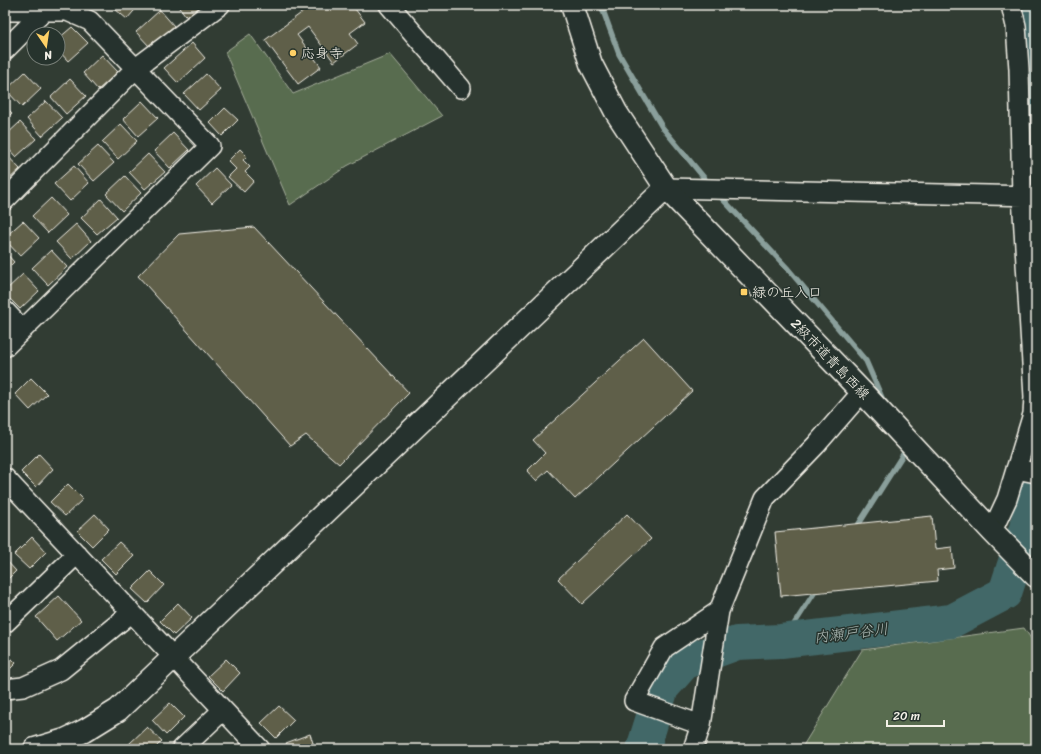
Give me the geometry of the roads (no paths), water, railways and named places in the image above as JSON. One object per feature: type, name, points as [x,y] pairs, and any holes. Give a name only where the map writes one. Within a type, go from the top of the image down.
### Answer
[{"type":"street","points":[[5,200],[136,68],[220,5]]},
{"type":"street","points":[[389,5],[461,88]]},
{"type":"street","name":"2級市道青島西線","points":[[572,5],[591,64],[616,112],[666,188],[1036,576]]},
{"type":"street","points":[[992,531],[1007,499],[1033,414],[1034,397],[1029,196],[1016,26],[1011,5]]},
{"type":"street","points":[[5,11],[67,11],[90,21],[210,146],[5,347]]},
{"type":"street","points":[[5,50],[44,11]]},
{"type":"street","points":[[35,749],[65,740],[84,731],[118,710],[666,188],[1029,196]]},
{"type":"street","points":[[5,311],[22,329]]},
{"type":"street","points":[[693,749],[701,725],[719,610],[766,498],[816,445],[862,392]]},
{"type":"street","points":[[1016,469],[1036,473]]},
{"type":"street","points":[[5,478],[260,749]]},
{"type":"street","points":[[5,623],[77,554]]},
{"type":"street","points":[[701,725],[634,700],[664,648],[719,610]]},
{"type":"street","points":[[5,689],[23,687],[61,670],[131,613]]},
{"type":"street","points":[[182,749],[223,710]]},
{"type":"waterway","points":[[601,5],[619,54],[662,127],[710,185]]},
{"type":"waterway","name":"内瀬戸谷川","points":[[1027,5],[1031,22],[1036,112]]},
{"type":"waterway","points":[[718,194],[788,269],[866,361],[883,400],[886,403]]},
{"type":"waterway","points":[[855,530],[907,448]]},
{"type":"waterway","name":"内瀬戸谷川","points":[[643,749],[662,688],[685,662],[737,643],[781,641],[952,621],[1005,593],[1036,492]]},
{"type":"waterway","points":[[781,641],[789,632],[818,587]]},
{"type":"place","name":"応身寺","points":[[293,53]]},
{"type":"place","name":"緑の丘入口","points":[[744,292]]}]
